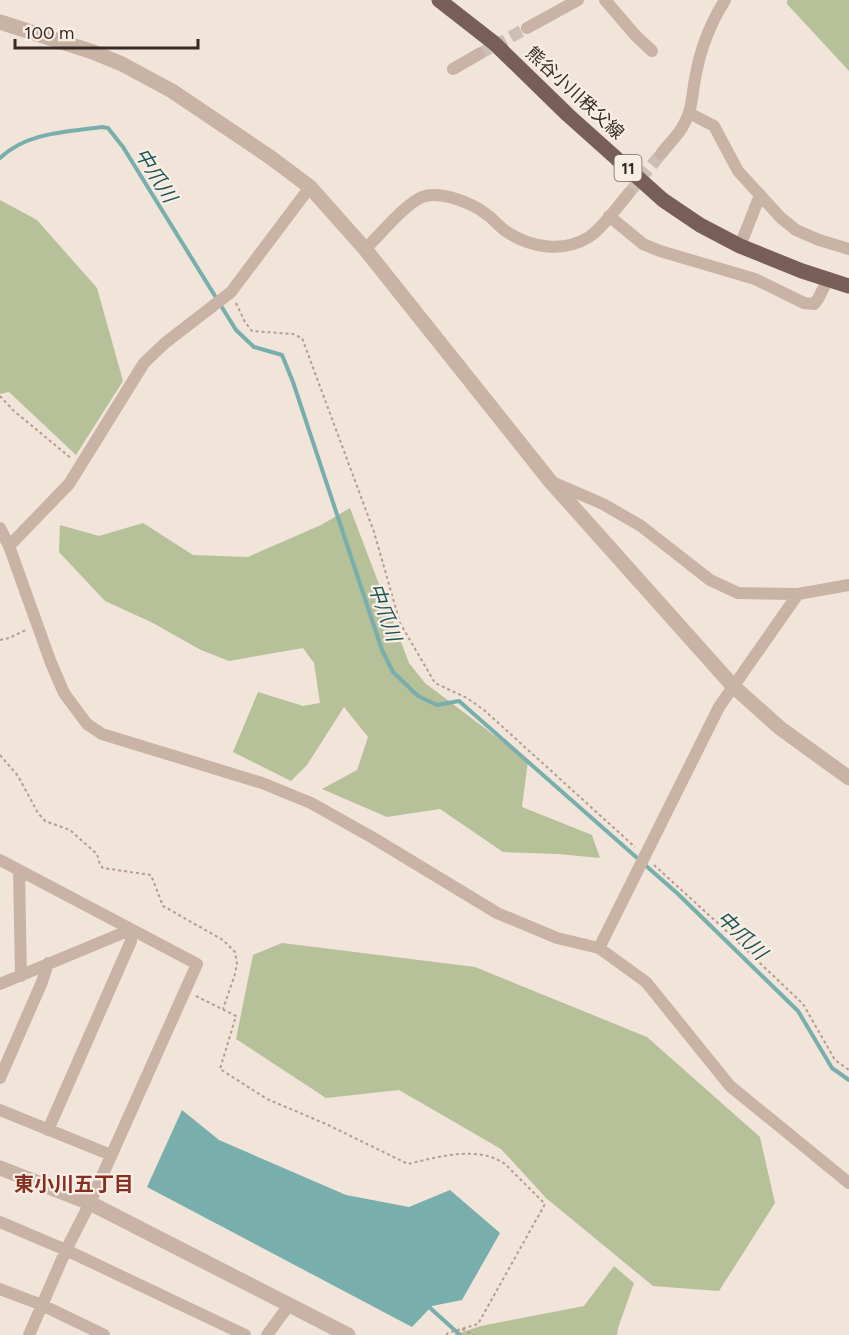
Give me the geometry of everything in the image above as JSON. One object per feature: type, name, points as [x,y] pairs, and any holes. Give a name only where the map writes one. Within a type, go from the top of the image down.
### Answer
[{"type":"main road","name":"熊谷小川秩父線","points":[[439,0],[494,43],[568,115],[663,200],[700,225],[740,246],[802,271],[849,286]]},
{"type":"street","points":[[526,28],[578,0]]},
{"type":"street","points":[[605,0],[652,51]]},
{"type":"street","points":[[661,153],[684,126],[689,113],[703,42],[725,0]]},
{"type":"street","points":[[0,21],[122,63],[172,91],[270,157],[309,187],[365,249],[550,481],[733,687],[780,728],[849,778]]},
{"type":"street","points":[[453,69],[479,54]]},
{"type":"street","points":[[689,113],[714,126],[738,171],[781,218],[796,230],[849,249]]},
{"type":"street","points":[[9,546],[69,484],[144,363],[165,343],[231,292],[309,187]]},
{"type":"street","points":[[365,249],[407,207],[422,197],[438,194],[458,199],[486,213],[506,232],[543,248],[561,247],[588,238],[596,232],[629,193]]},
{"type":"street","points":[[740,246],[760,195]]},
{"type":"street","points":[[609,216],[643,244],[755,279],[804,303],[814,304],[828,279]]},
{"type":"street","points":[[550,481],[603,504],[640,525],[710,580],[738,592],[798,594],[849,585]]},
{"type":"street","points":[[0,528],[9,546],[64,693],[87,724],[102,734],[262,783],[311,803],[497,913],[557,938],[599,948],[646,982],[730,1086],[849,1183]]},
{"type":"street","points":[[599,948],[719,707],[798,594]]},
{"type":"street","points":[[0,860],[197,964],[29,1335]]},
{"type":"street","points":[[19,870],[21,976]]},
{"type":"street","points":[[0,984],[130,930]]},
{"type":"street","points":[[48,1130],[131,941],[130,930]]},
{"type":"street","points":[[0,1078],[48,963]]},
{"type":"street","points":[[0,1110],[111,1155]]},
{"type":"street","points":[[0,1168],[90,1203],[348,1335]]},
{"type":"street","points":[[0,1222],[66,1250],[245,1335]]},
{"type":"street","points":[[0,1289],[42,1305],[104,1335]]},
{"type":"street","points":[[267,1335],[289,1305]]},
{"type":"path","points":[[231,292],[244,322],[252,331],[293,334],[302,339],[374,532],[400,623],[435,683],[467,698],[484,710],[721,926],[802,1004],[835,1060],[849,1070]]},
{"type":"path","points":[[0,396],[14,411],[80,466]]},
{"type":"path","points":[[0,640],[37,625]]},
{"type":"path","points":[[0,754],[18,776],[38,813],[45,821],[70,830],[97,854],[99,865],[103,868],[151,875],[164,906],[223,940],[235,952],[236,974],[223,1010]]},
{"type":"path","points":[[185,990],[236,1016],[220,1069],[267,1099],[326,1124],[408,1164],[448,1154],[486,1155],[498,1159],[545,1204],[478,1324],[446,1335]]},
{"type":"path","points":[[462,1329],[474,1335]]},
{"type":"green space","points":[[787,0],[849,0],[849,71],[787,4]]},
{"type":"green space","points":[[0,200],[37,220],[97,288],[123,381],[76,455],[9,392],[0,394]]},
{"type":"green space","points":[[350,508],[409,663],[425,683],[528,761],[522,807],[592,835],[600,858],[503,852],[440,809],[387,817],[322,789],[357,770],[368,737],[344,707],[307,765],[291,781],[233,752],[258,692],[303,706],[320,703],[314,663],[303,648],[229,661],[201,650],[151,622],[105,601],[59,552],[60,525],[99,536],[143,523],[193,555],[248,557],[321,525]]},
{"type":"green space","points":[[282,943],[475,967],[647,1037],[760,1137],[775,1203],[719,1291],[653,1286],[546,1198],[501,1149],[399,1090],[326,1098],[236,1039],[253,955]]},
{"type":"green space","points":[[614,1266],[634,1283],[617,1335],[453,1335],[481,1326],[584,1306]]},
{"type":"water","points":[[182,1110],[219,1140],[346,1195],[409,1207],[450,1190],[500,1233],[462,1300],[432,1306],[412,1327],[147,1187]]},
{"type":"waterway","name":"中爪川","points":[[0,158],[11,149],[35,138],[61,132],[108,128],[123,147],[236,330],[254,347],[282,355],[382,650],[393,672],[418,696],[437,705],[459,701],[678,894],[798,1011],[832,1068],[849,1080]]},
{"type":"waterway","points":[[428,1306],[460,1335]]},
{"type":"tunnel","points":[[479,54],[527,28]]},
{"type":"tunnel","points":[[629,193],[661,154]]},
{"type":"district","name":"東小川五丁目","points":[[74,1184]]}]
